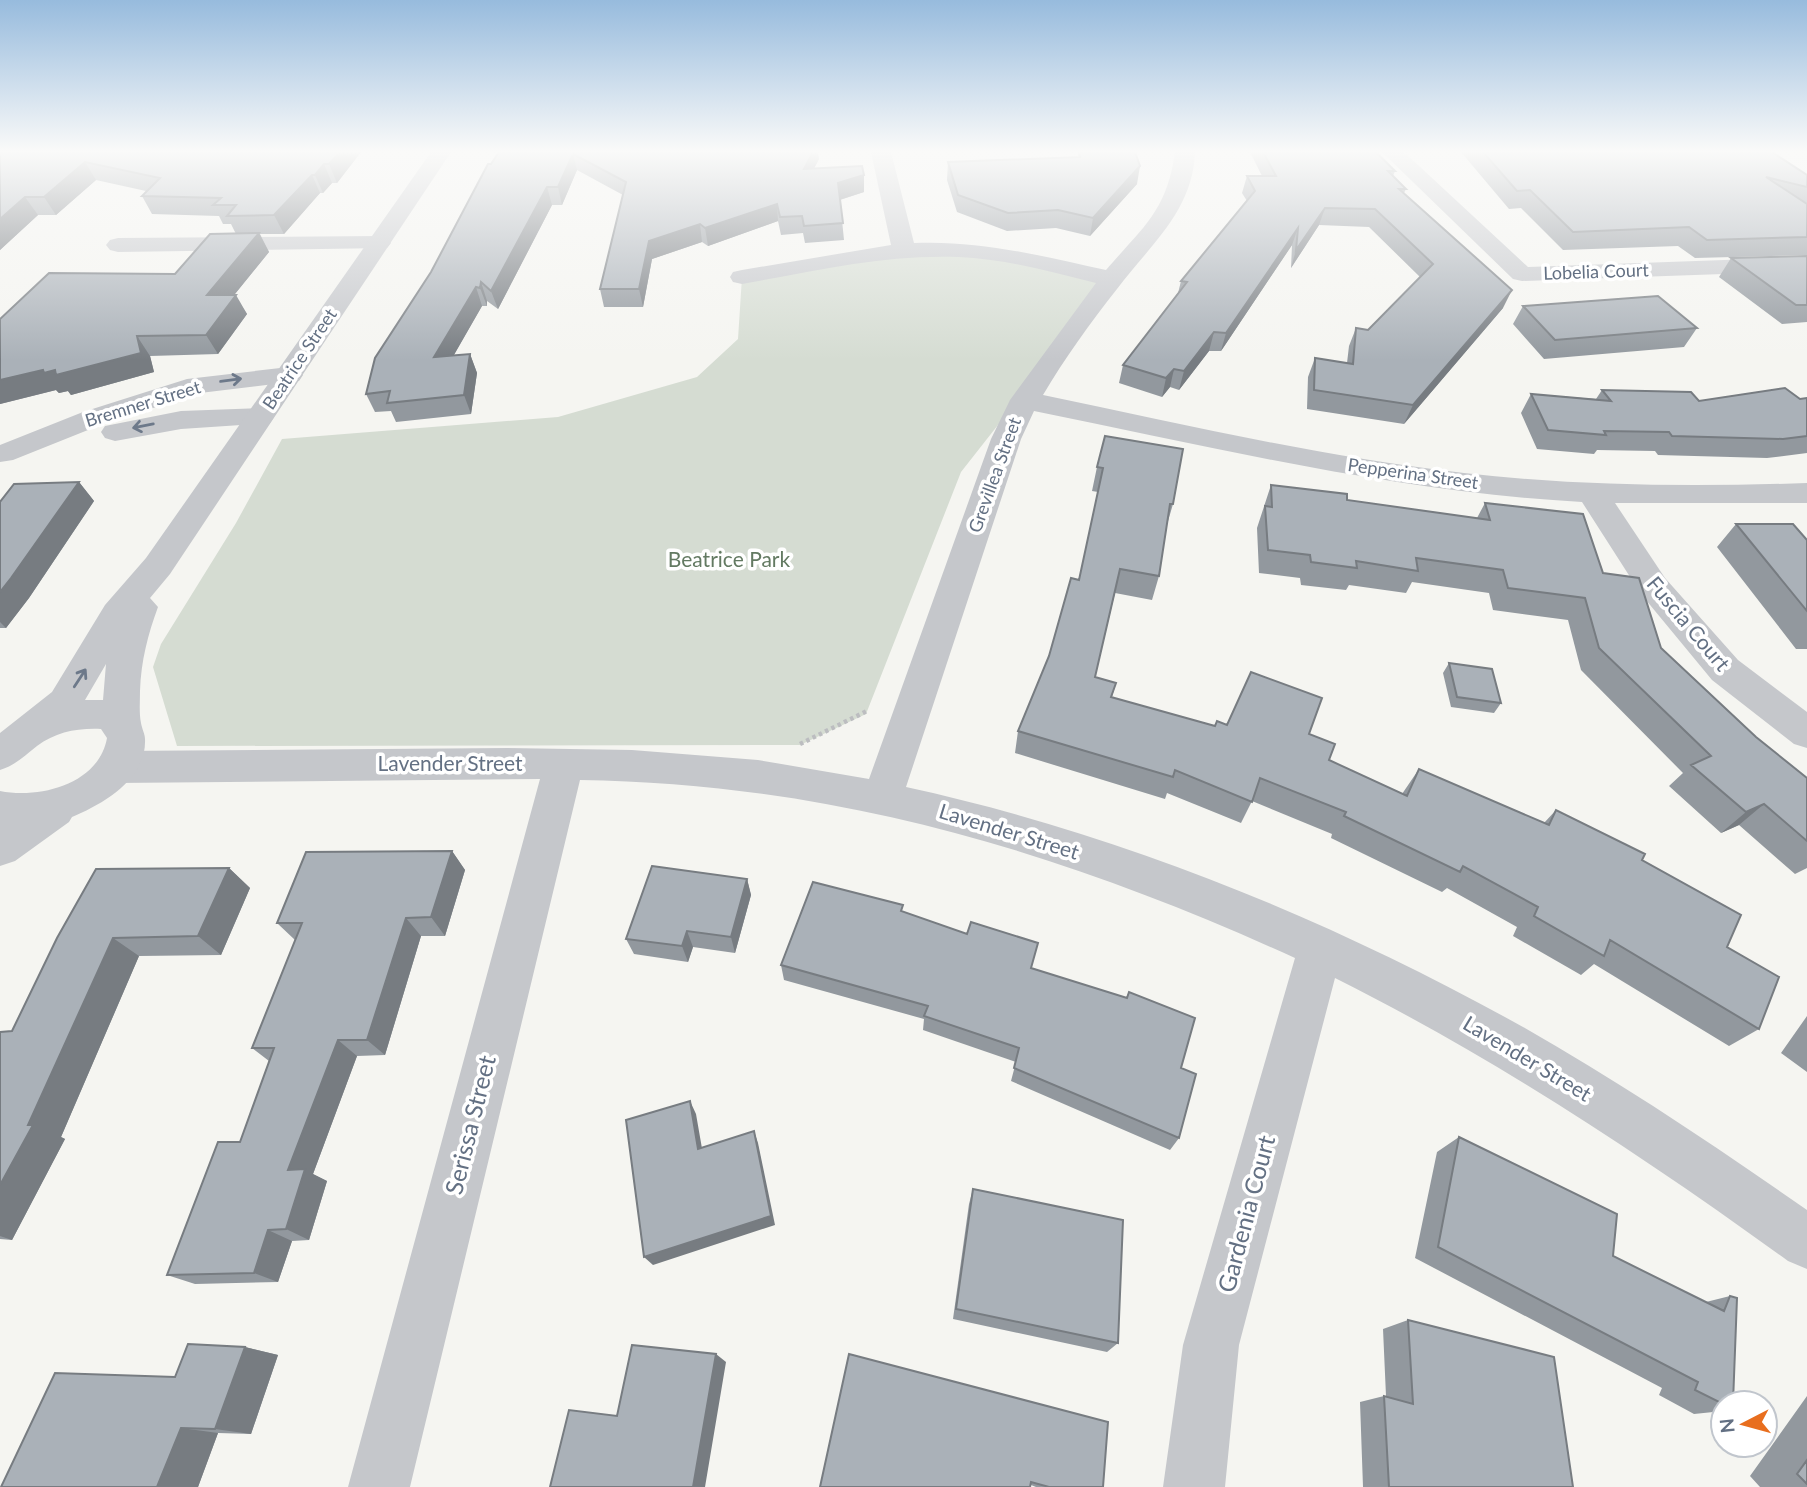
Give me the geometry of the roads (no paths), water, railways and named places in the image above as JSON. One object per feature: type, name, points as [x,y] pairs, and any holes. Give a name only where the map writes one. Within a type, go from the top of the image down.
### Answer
[{"type":"street","name":"Beatrice Street","points":[[0,755],[65,702],[117,614],[158,566],[394,221]]},
{"type":"street","points":[[897,221],[904,251]]},
{"type":"street","name":"Grevillea Street","points":[[883,796],[1006,439],[1024,400],[1111,279],[1163,221]]},
{"type":"street","name":"Lobelia Court","points":[[1466,221],[1522,274],[1807,264]]},
{"type":"street","points":[[118,245],[379,243]]},
{"type":"street","points":[[742,277],[904,251],[959,250],[994,254],[1111,279]]},
{"type":"street","name":"Bremner Street","points":[[2,454],[93,418],[197,385],[289,374]]},
{"type":"street","name":"Pepperina Street","points":[[1024,400],[1294,455],[1415,476],[1592,493],[1670,496],[1807,493]]},
{"type":"street","name":"Bremner Street","points":[[2,454],[162,423],[260,417]]},
{"type":"street","name":"Fuscia Court","points":[[1592,493],[1653,586],[1725,670],[1807,733]]},
{"type":"street","name":"Beatrice Street","points":[[115,766],[123,755],[126,739],[122,726],[121,676],[125,648],[158,566]]},
{"type":"street","points":[[35,728],[78,714],[96,714],[112,718],[122,726]]},
{"type":"street","name":"Serissa Street","points":[[379,1487],[564,764]]},
{"type":"street","name":"Lavender Street","points":[[115,766],[631,765],[753,775],[883,796],[945,810],[1177,886],[1321,946],[1500,1040],[1694,1162],[1807,1242]]},
{"type":"street","points":[[0,848],[36,821],[92,789],[115,766]]},
{"type":"street","points":[[0,808],[20,813],[44,811],[69,802]]},
{"type":"street","name":"Gardenia Court","points":[[1194,1487],[1211,1345],[1321,946]]},
{"type":"park label","name":"Beatrice Park","points":[[729,560]]}]
